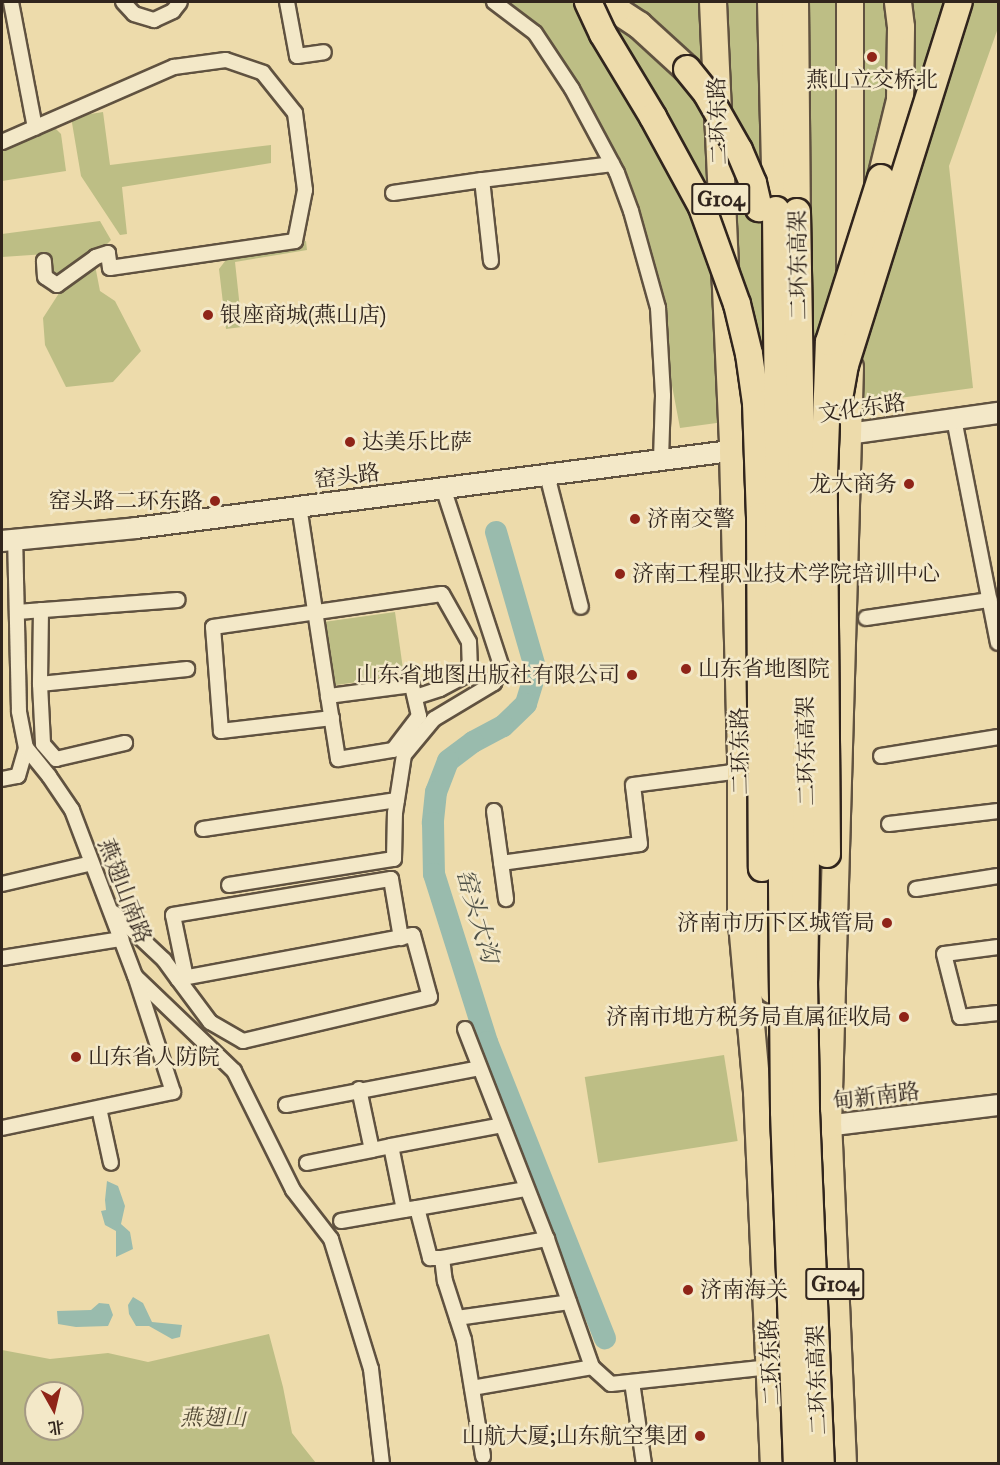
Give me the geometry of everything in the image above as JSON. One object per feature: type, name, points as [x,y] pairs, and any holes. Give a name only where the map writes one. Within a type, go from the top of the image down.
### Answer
[{"type":"highway","points":[[588,2],[603,34],[653,117],[702,207],[737,304],[749,354],[756,403],[760,516],[762,868],[795,1111]]},
{"type":"highway","points":[[604,2],[639,25],[663,45],[707,94],[739,150],[753,183],[778,278]]},
{"type":"highway","name":"二环东路","points":[[713,2],[733,451],[741,771],[741,912],[759,1133],[774,1464]]},
{"type":"highway","name":"二环东高架","points":[[771,2],[795,1111],[798,1464]]},
{"type":"highway","name":"二环东高架","points":[[795,2],[807,795],[804,981],[795,1111],[820,1464]]},
{"type":"highway","name":"G104","points":[[843,1464],[828,1126],[850,433],[850,2]]},
{"type":"highway","points":[[795,1111],[827,854],[824,476],[829,342],[881,178],[900,100],[901,27],[898,2]]},
{"type":"highway","points":[[824,476],[845,365],[959,2]]},
{"type":"main road","name":"文化东路","points":[[733,451],[999,413]]},
{"type":"main road","name":"窑头路","points":[[8,540],[733,451]]},
{"type":"main road","name":"甸新南路","points":[[759,1133],[999,1105]]},
{"type":"street","points":[[11,2],[35,128]]},
{"type":"street","points":[[123,2],[134,14],[154,20],[173,11],[180,2]]},
{"type":"street","points":[[287,2],[297,56],[324,52]]},
{"type":"street","points":[[494,2],[535,33],[572,89],[612,164],[631,210],[658,308],[663,396],[661,460]]},
{"type":"street","points":[[2,142],[174,68],[226,60],[263,73],[295,113],[305,190],[295,241],[110,268],[108,253],[96,257],[57,285],[45,277],[44,261]]},
{"type":"street","points":[[393,193],[612,164]]},
{"type":"street","points":[[482,180],[491,261]]},
{"type":"street","points":[[954,419],[999,643]]},
{"type":"street","points":[[547,475],[581,607]]},
{"type":"street","points":[[229,885],[394,859],[397,800],[404,755],[434,719],[494,683],[501,665],[443,488]]},
{"type":"street","points":[[299,506],[316,612],[328,696],[338,759],[393,750],[419,716],[412,685],[328,696]]},
{"type":"street","name":"燕翅山南路","points":[[2,1128],[173,1092],[135,976],[72,810],[26,748],[19,711],[17,612],[8,540]]},
{"type":"street","points":[[332,718],[221,731],[213,627],[442,594],[469,642],[470,673],[440,689],[415,698]]},
{"type":"street","points":[[17,612],[178,600]]},
{"type":"street","points":[[866,618],[990,600]]},
{"type":"street","points":[[41,610],[40,684],[43,744],[56,759],[125,743]]},
{"type":"street","points":[[40,684],[187,669]]},
{"type":"street","points":[[882,756],[999,738]]},
{"type":"street","points":[[2,779],[18,776],[26,748]]},
{"type":"street","points":[[501,863],[640,844],[633,785],[741,771]]},
{"type":"street","points":[[203,829],[397,800]]},
{"type":"street","points":[[494,811],[506,899]]},
{"type":"street","points":[[889,824],[999,811]]},
{"type":"street","points":[[2,884],[92,863]]},
{"type":"street","points":[[916,889],[999,876]]},
{"type":"street","points":[[182,978],[173,915],[391,879],[401,938]]},
{"type":"street","points":[[110,910],[182,978],[210,1022],[243,1041],[430,997],[413,935],[182,978]]},
{"type":"street","points":[[2,958],[121,939]]},
{"type":"street","points":[[999,947],[944,954],[960,1017],[999,1013]]},
{"type":"street","points":[[135,976],[234,1071],[293,1190],[331,1239],[372,1369],[382,1464]]},
{"type":"street","points":[[465,1029],[547,1239],[592,1367],[611,1384],[770,1367]]},
{"type":"street","points":[[286,1106],[359,1089],[480,1068]]},
{"type":"street","points":[[359,1089],[372,1150]]},
{"type":"street","points":[[99,1108],[111,1163]]},
{"type":"street","points":[[307,1163],[502,1125]]},
{"type":"street","points":[[391,1146],[429,1258],[442,1258],[547,1239]]},
{"type":"street","points":[[340,1221],[526,1188]]},
{"type":"street","points":[[442,1258],[445,1281],[464,1340],[483,1456]]},
{"type":"street","points":[[457,1318],[569,1302]]},
{"type":"street","points":[[472,1389],[592,1367]]},
{"type":"street","points":[[632,1382],[644,1464]]},
{"type":"green space","points":[[481,2],[998,2],[998,28],[949,166],[973,388],[680,428],[651,274],[629,185],[596,128],[529,29]]},
{"type":"green space","points":[[103,112],[110,165],[271,145],[271,163],[122,187],[127,234],[120,235],[81,176],[71,117]]},
{"type":"green space","points":[[53,126],[61,134],[66,171],[2,181],[2,148]]},
{"type":"green space","points":[[100,221],[111,240],[98,253],[57,278],[47,268],[46,254],[2,257],[2,234]]},
{"type":"green space","points":[[306,241],[307,250],[235,262],[242,327],[226,329],[219,269],[229,256]]},
{"type":"green space","points":[[94,260],[100,291],[115,301],[141,351],[113,382],[66,387],[45,345],[43,318],[63,287]]},
{"type":"green space","points":[[395,612],[404,675],[333,685],[324,622]]},
{"type":"green space","points":[[724,1055],[738,1141],[598,1163],[585,1077]]},
{"type":"green space","name":"燕翅山","points":[[269,1334],[292,1433],[316,1463],[2,1463],[2,1350],[50,1359],[108,1353],[148,1362]]},
{"type":"shaded area","points":[[107,1181],[118,1186],[125,1206],[121,1224],[130,1232],[133,1249],[116,1257],[116,1231],[105,1225],[101,1211],[106,1210]]},
{"type":"shaded area","points":[[133,1297],[143,1303],[152,1322],[182,1325],[180,1337],[172,1339],[149,1326],[136,1326],[129,1314],[128,1305]]},
{"type":"shaded area","points":[[99,1303],[109,1304],[113,1315],[108,1326],[76,1327],[58,1324],[57,1311],[91,1310]]},
{"type":"waterway","name":"窑头大沟","points":[[496,532],[536,671],[526,704],[503,726],[473,742],[448,761],[436,792],[433,823],[434,874],[487,1042],[605,1338]]},
{"type":"place","name":"燕山立交桥北","points":[[872,57]]},
{"type":"place","name":"银座商城(燕山店)","points":[[208,315]]},
{"type":"place","name":"达美乐比萨","points":[[350,442]]},
{"type":"place","name":"龙大商务","points":[[909,484]]},
{"type":"place","name":"窑头路二环东路","points":[[215,501]]},
{"type":"place","name":"济南交警","points":[[635,519]]},
{"type":"place","name":"济南工程职业技术学院培训中心","points":[[620,574]]},
{"type":"place","name":"山东省地图院","points":[[686,669]]},
{"type":"place","name":"山东省地图出版社有限公司","points":[[632,675]]},
{"type":"place","name":"济南市历下区城管局","points":[[887,923]]},
{"type":"place","name":"济南市地方税务局直属征收局","points":[[904,1017]]},
{"type":"place","name":"山东省人防院","points":[[76,1057]]},
{"type":"place","name":"济南海关","points":[[688,1290]]},
{"type":"place","name":"山航大厦;山东航空集团","points":[[700,1436]]}]
